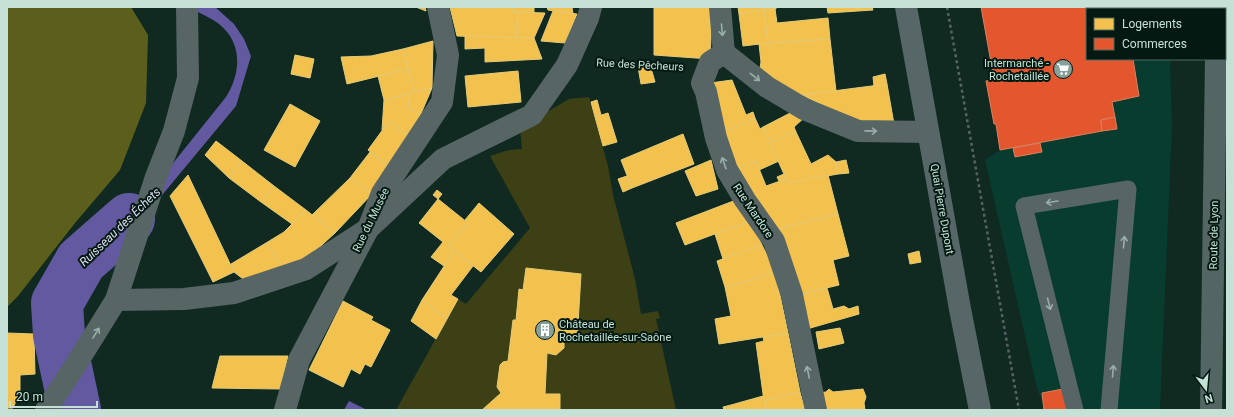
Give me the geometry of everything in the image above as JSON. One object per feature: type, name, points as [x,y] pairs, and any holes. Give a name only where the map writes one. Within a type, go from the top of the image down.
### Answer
[{"type":"main road","name":"Route de Lyon","points":[[1211,410],[1216,60]]},
{"type":"street","name":"Rue du Musée","points":[[285,410],[299,360],[368,229],[382,193],[442,102],[448,55],[438,7]]},
{"type":"street","points":[[116,300],[184,299],[234,293],[306,269],[368,229],[443,159],[532,115],[567,65],[592,7]]},
{"type":"street","points":[[720,7],[724,53],[767,87],[804,109],[858,131],[928,132]]},
{"type":"street","name":"Quai Pierre Dupont","points":[[906,7],[980,410]]},
{"type":"street","points":[[46,410],[116,300],[156,177],[174,131],[188,78],[188,10]]},
{"type":"street","points":[[702,83],[710,62],[724,53]]},
{"type":"street","name":"Rue Mardore","points":[[702,83],[706,92],[716,138],[727,170],[745,200],[774,241],[792,295],[816,410]]},
{"type":"lane","points":[[1075,410],[1024,206],[1128,189],[1109,410]]},
{"type":"path","points":[[947,7],[1019,410]]},
{"type":"path","name":"Rue des Pêcheurs","points":[[567,65],[603,62],[693,68],[702,83]]},
{"type":"shaded area","points":[[981,7],[1167,7],[1086,8],[1086,60],[1170,60],[1172,126],[1160,410],[1044,410],[1036,384],[985,160],[1000,150],[986,81],[994,79]]},
{"type":"shaded area","points":[[589,97],[608,166],[613,195],[635,279],[641,314],[658,311],[660,318],[656,319],[676,410],[396,410],[458,299],[466,304],[530,228],[490,156],[509,150],[522,149],[520,128],[569,99]]},
{"type":"green space","points":[[7,7],[131,7],[148,35],[146,103],[120,170],[75,223],[18,296],[7,307]]},
{"type":"water","points":[[189,7],[215,7],[234,24],[244,39],[251,56],[236,106],[158,200],[94,255],[79,275],[74,260],[82,249],[115,220],[142,202],[226,97],[231,88],[237,68],[236,49],[232,40],[219,24]]},
{"type":"water","points":[[58,282],[69,313],[68,338],[51,363],[46,317]]},
{"type":"water","points":[[79,386],[86,410],[65,410],[64,408]]},
{"type":"water","points":[[349,401],[367,410],[344,410]]},
{"type":"building: Logements","points":[[416,7],[425,7],[426,11]]},
{"type":"building: Logements","points":[[450,7],[512,7],[513,12],[518,12],[516,38],[457,36]]},
{"type":"building: Logements","points":[[512,7],[534,7],[534,13],[513,12]]},
{"type":"building: Logements","points":[[547,7],[572,7],[573,14],[548,10]]},
{"type":"building: Logements","points":[[654,7],[711,7],[710,59],[654,55]]},
{"type":"building: Logements","points":[[738,7],[776,7],[776,9],[739,14]]},
{"type":"building: Logements","points":[[827,7],[872,7],[873,10],[828,13]]},
{"type":"building: Logements","points":[[775,9],[777,23],[828,18],[830,39],[768,43],[764,10]]},
{"type":"building: Logements","points":[[764,10],[768,43],[743,46],[739,14]]},
{"type":"building: Logements","points":[[553,11],[577,14],[565,43],[541,41]]},
{"type":"building: Logements","points":[[518,12],[545,13],[534,38],[516,38]]},
{"type":"building: Logements","points":[[465,36],[534,38],[542,59],[485,62],[485,48],[465,49]]},
{"type":"building: Logements","points":[[830,39],[836,91],[802,95],[803,101],[760,68],[761,62],[759,44]]},
{"type":"building: Logements","points":[[433,41],[432,88],[413,92],[403,49]]},
{"type":"building: Logements","points":[[403,49],[408,69],[347,84],[341,57],[371,56]]},
{"type":"building: Logements","points":[[295,55],[314,59],[310,78],[291,74]]},
{"type":"building: Logements","points":[[638,67],[651,68],[655,82],[641,84]]},
{"type":"building: Logements","points":[[408,69],[413,92],[432,88],[420,116],[408,107],[410,94],[384,100],[378,76]]},
{"type":"building: Logements","points":[[518,71],[521,102],[468,107],[465,76]]},
{"type":"building: Logements","points":[[885,74],[887,84],[874,86],[873,77]]},
{"type":"building: Logements","points":[[732,80],[746,115],[753,112],[755,118],[718,135],[710,83]]},
{"type":"building: Logements","points":[[887,84],[894,124],[851,119],[802,95]]},
{"type":"building: Logements","points":[[410,94],[408,107],[420,116],[409,136],[389,121],[382,130],[384,100]]},
{"type":"building: Logements","points":[[597,100],[601,115],[595,117],[591,102]]},
{"type":"building: Logements","points":[[290,104],[320,121],[295,167],[264,150]]},
{"type":"building: Logements","points":[[796,110],[806,116],[794,127],[796,132],[770,143],[763,127]]},
{"type":"building: Logements","points":[[608,113],[617,142],[603,146],[595,117]]},
{"type":"building: Logements","points":[[755,118],[760,129],[763,127],[779,161],[759,170],[756,161],[733,170],[718,135]]},
{"type":"building: Logements","points":[[389,121],[409,136],[390,167],[368,150]]},
{"type":"building: Logements","points":[[796,132],[811,164],[828,155],[836,162],[838,174],[788,183],[770,143]]},
{"type":"building: Logements","points":[[683,134],[694,164],[632,188],[621,160]]},
{"type":"building: Logements","points":[[216,141],[242,161],[229,178],[205,155]]},
{"type":"building: Logements","points":[[370,152],[390,167],[372,194],[350,178]]},
{"type":"building: Logements","points":[[711,160],[718,189],[696,196],[685,171]]},
{"type":"building: Logements","points":[[846,160],[849,173],[838,174],[836,162]]},
{"type":"building: Logements","points":[[242,161],[274,186],[261,202],[229,178]]},
{"type":"building: Logements","points":[[756,161],[766,186],[786,179],[788,183],[828,175],[838,214],[773,230],[733,170]]},
{"type":"building: Logements","points":[[784,174],[786,179],[779,181],[777,177]]},
{"type":"building: Logements","points":[[188,175],[234,272],[213,282],[170,196]]},
{"type":"building: Logements","points":[[627,176],[632,188],[623,192],[618,179]]},
{"type":"building: Logements","points":[[350,178],[372,194],[335,233],[312,215]]},
{"type":"building: Logements","points":[[274,186],[306,210],[292,224],[261,202]]},
{"type":"building: Logements","points":[[437,190],[442,194],[438,199],[433,195]]},
{"type":"building: Logements","points":[[438,199],[468,223],[448,246],[454,251],[444,266],[431,257],[443,242],[419,223]]},
{"type":"building: Logements","points":[[736,200],[750,221],[685,245],[676,223]]},
{"type":"building: Logements","points":[[479,203],[514,234],[481,272],[448,246],[468,223],[465,220]]},
{"type":"building: Logements","points":[[306,210],[335,233],[312,254],[284,270],[266,243],[284,232]]},
{"type":"building: Logements","points":[[838,214],[849,256],[833,260],[839,285],[797,295],[773,230]]},
{"type":"building: Logements","points":[[750,221],[762,245],[723,259],[715,234]]},
{"type":"building: Logements","points":[[266,243],[284,270],[247,282],[234,272],[231,264]]},
{"type":"building: Logements","points":[[762,245],[775,271],[752,280],[725,287],[717,261]]},
{"type":"building: Logements","points":[[454,251],[473,266],[451,295],[458,299],[447,319],[422,300]]},
{"type":"building: Logements","points":[[919,251],[921,262],[910,264],[908,254]]},
{"type":"building: Logements","name":"Château de Rochetaillée-sur-Saône","points":[[526,268],[581,274],[577,341],[564,340],[564,348],[556,355],[547,353],[545,394],[560,394],[560,410],[482,410],[501,393],[497,387],[500,365],[503,362],[508,361],[513,320],[516,320],[519,289],[523,290]]},
{"type":"building: Logements","points":[[775,271],[788,333],[719,344],[715,319],[731,316],[725,287],[752,280]]},
{"type":"building: Logements","points":[[827,288],[833,309],[844,306],[849,309],[858,306],[859,314],[807,329],[797,295]]},
{"type":"building: Logements","points":[[422,300],[447,319],[436,339],[411,321]]},
{"type":"building: Logements","points":[[343,301],[373,317],[371,320],[390,330],[371,367],[365,364],[360,374],[351,369],[343,387],[309,370]]},
{"type":"building: Logements","points":[[840,328],[844,343],[819,349],[816,332]]},
{"type":"building: Logements","points":[[7,333],[34,334],[35,374],[20,375],[20,392],[13,408],[7,408]]},
{"type":"building: Logements","points":[[788,333],[800,392],[764,401],[756,343],[764,341],[763,337]]},
{"type":"building: Logements","points":[[220,356],[288,356],[280,389],[212,388]]},
{"type":"building: Logements","points":[[829,389],[833,392],[863,389],[866,397],[864,403],[865,410],[823,410],[818,393],[826,392]]},
{"type":"building: Logements","points":[[800,392],[805,410],[767,410],[764,401]]},
{"type":"building: Logements","points":[[763,396],[767,410],[732,410],[731,405]]},
{"type":"building: Logements","points":[[731,405],[732,410],[724,410],[723,407]]},
{"type":"building: Commerces","name":"Intermarché - Rochetaillée","points":[[981,7],[1123,7],[1086,8],[1086,60],[1133,60],[1139,96],[1112,102],[1115,117],[1101,120],[1102,131],[1000,150],[996,124],[994,124],[986,81],[994,79]]},
{"type":"building: Commerces","points":[[1115,117],[1117,129],[1102,131],[1101,120]]},
{"type":"building: Commerces","points":[[1040,143],[1042,152],[1015,157],[1013,148]]},
{"type":"building: Commerces","points":[[1068,388],[1072,410],[1044,410],[1042,393]]},
{"type":"waterway","name":"Ruisseau des Échets","points":[[75,410],[59,335],[57,303],[81,261],[129,219]]},
{"type":"place","name":"Intermarché - Rochetaillée","points":[[1063,69]]},
{"type":"place","name":"Château de Rochetaillée-sur-Saône","points":[[545,330]]}]
